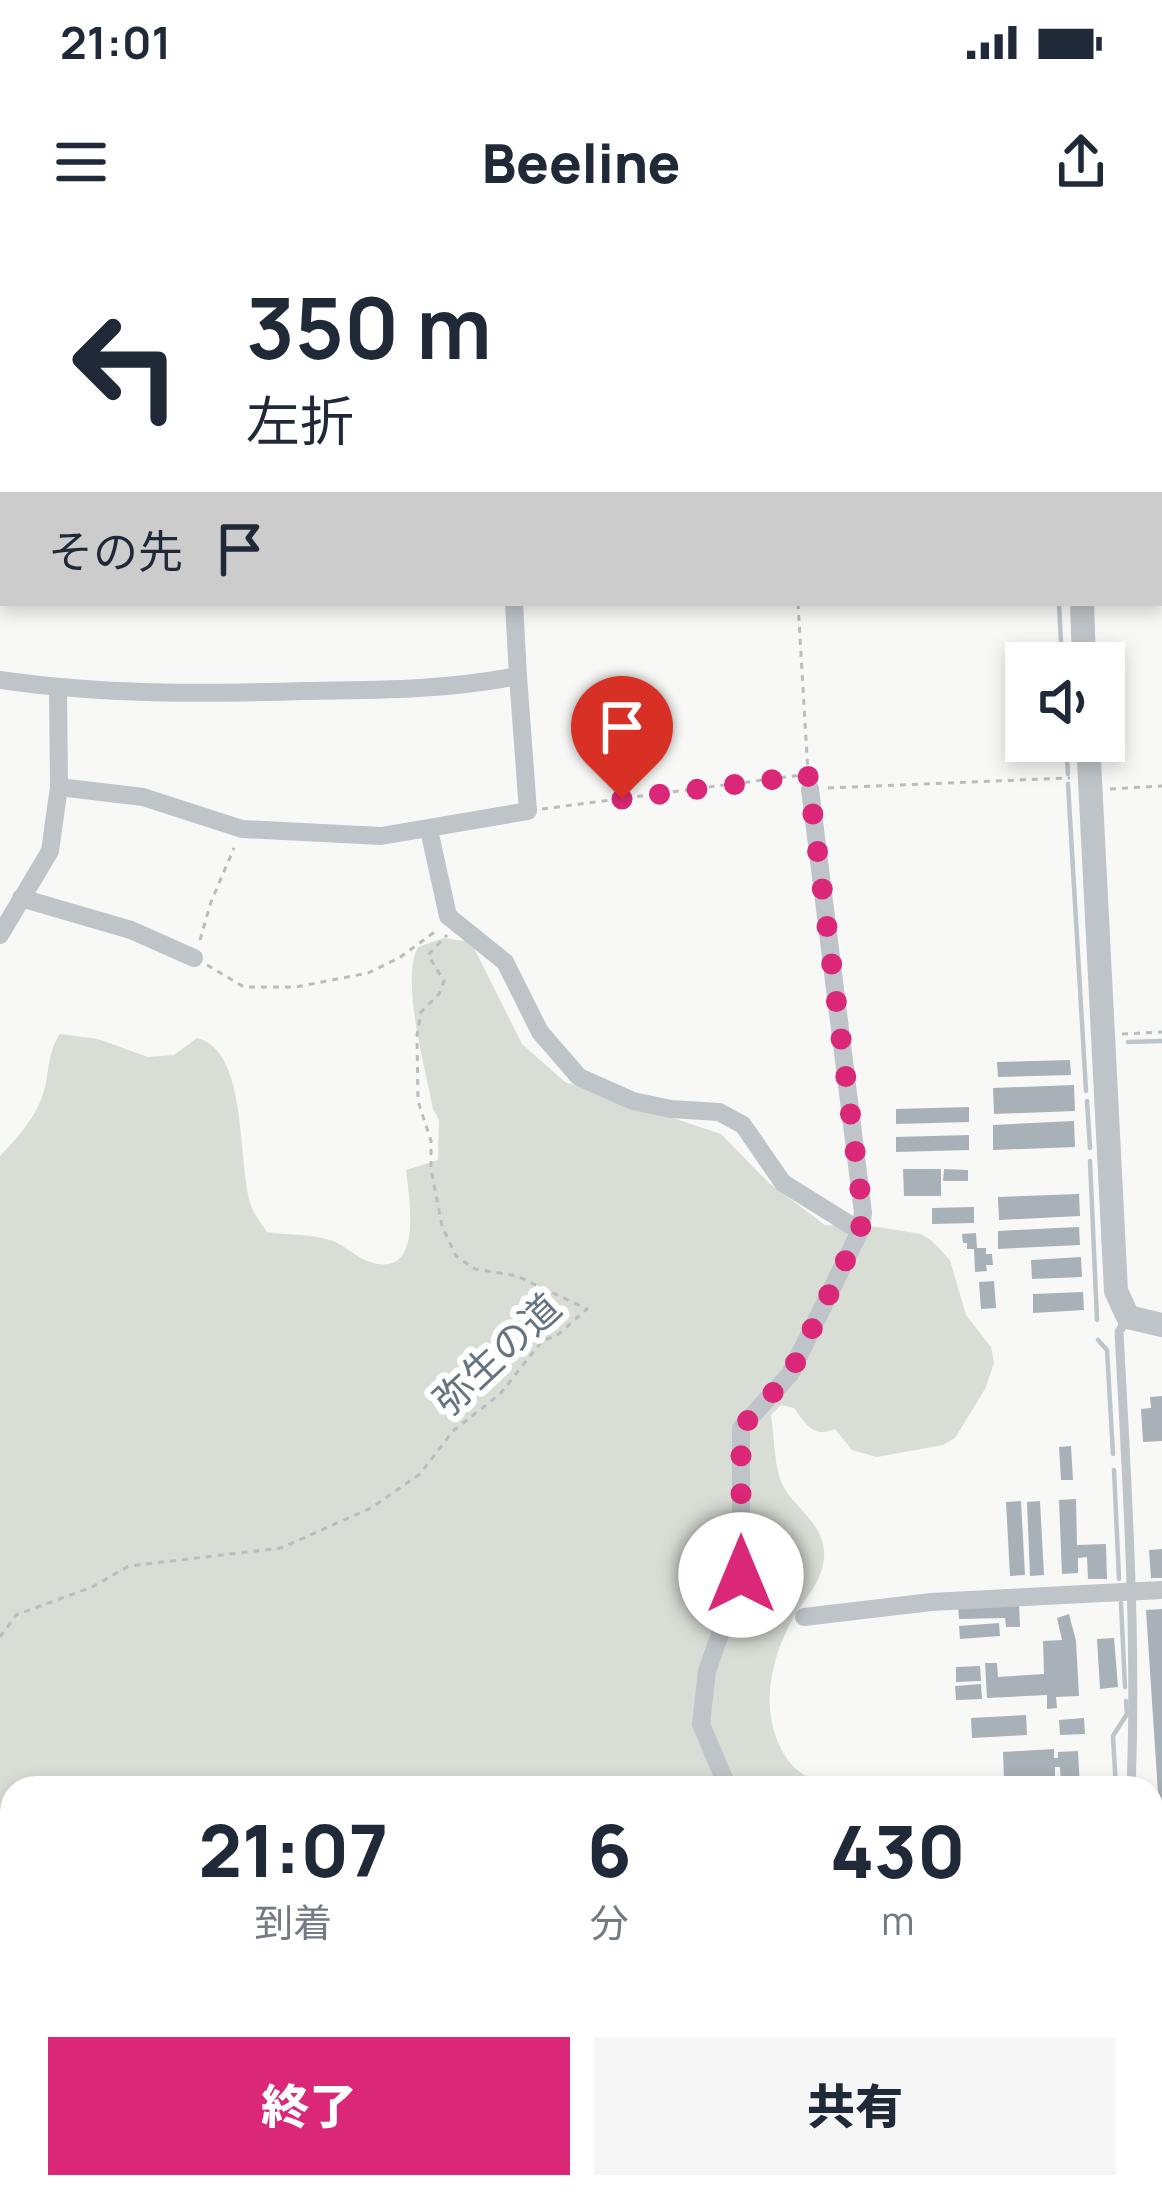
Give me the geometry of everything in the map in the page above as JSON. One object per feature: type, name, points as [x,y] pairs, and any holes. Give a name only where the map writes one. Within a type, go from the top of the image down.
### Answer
[{"type":"street","points":[[59,787],[143,796],[242,829],[381,836],[528,811],[514,606]]},
{"type":"street","points":[[1082,606],[1083,642]]},
{"type":"street","points":[[0,680],[58,689],[191,694],[458,688],[518,676]]},
{"type":"street","points":[[0,935],[50,851],[59,787],[58,689]]},
{"type":"street","points":[[1089,762],[1116,1291],[1128,1317],[1162,1325]]},
{"type":"street","points":[[723,1776],[701,1724],[707,1671],[741,1575],[741,1428],[790,1374],[860,1231],[863,1214],[810,788]]},
{"type":"street","points":[[429,830],[455,922],[505,962],[540,1032],[578,1077],[633,1101],[719,1112],[731,1118],[743,1125],[783,1184],[860,1231]]},
{"type":"street","points":[[21,898],[131,930],[194,958]]},
{"type":"street","points":[[804,1617],[931,1602],[1162,1590]]},
{"type":"lane","points":[[1128,1317],[1119,1332],[1132,1591],[1132,1776]]},
{"type":"path","points":[[528,811],[808,775],[798,606]]},
{"type":"path","points":[[810,788],[1162,786]]},
{"type":"path","points":[[242,829],[194,958],[244,986],[296,987],[368,973],[455,922]]},
{"type":"path","name":"弥生の道","points":[[0,1637],[16,1615],[92,1587],[129,1567],[281,1548],[371,1508],[420,1474],[453,1431],[500,1394],[543,1340],[555,1337],[586,1309],[517,1276],[476,1269],[456,1256],[442,1226],[431,1141],[418,1101],[417,1035],[421,1012],[444,982],[428,955],[455,922]]},
{"type":"path","points":[[1103,1034],[1162,1032]]},
{"type":"shaded area","points":[[444,938],[471,942],[522,1044],[565,1082],[721,1134],[769,1183],[825,1225],[878,1227],[921,1234],[932,1241],[950,1260],[966,1315],[991,1347],[994,1363],[985,1389],[955,1438],[943,1445],[877,1457],[852,1450],[835,1429],[811,1428],[794,1408],[781,1405],[771,1415],[780,1479],[814,1524],[823,1545],[823,1566],[786,1632],[770,1690],[773,1728],[780,1747],[806,1776],[0,1776],[0,1156],[38,1108],[60,1034],[98,1039],[148,1057],[174,1055],[197,1038],[214,1047],[233,1086],[253,1211],[267,1232],[325,1239],[385,1265],[398,1260],[406,1249],[410,1217],[406,1170],[438,1160],[439,1120],[416,1026],[412,981],[418,947]]},
{"type":"building","points":[[1070,1060],[1071,1075],[998,1077],[997,1062]]},
{"type":"building","points":[[1074,1085],[1075,1111],[994,1114],[993,1088]]},
{"type":"building","points":[[969,1107],[969,1122],[896,1124],[896,1109]]},
{"type":"building","points":[[1074,1121],[1075,1147],[993,1150],[993,1125]]},
{"type":"building","points":[[969,1135],[969,1150],[896,1152],[896,1137]]},
{"type":"building","points":[[903,1169],[941,1169],[941,1196],[904,1196]]},
{"type":"building","points":[[944,1169],[968,1170],[968,1181],[943,1181]]},
{"type":"building","points":[[1079,1194],[1080,1216],[999,1220],[998,1197]]},
{"type":"building","points":[[974,1207],[974,1223],[932,1224],[932,1208]]},
{"type":"building","points":[[1079,1227],[1080,1245],[998,1249],[998,1231]]},
{"type":"building","points":[[976,1233],[977,1248],[992,1254],[993,1265],[986,1265],[987,1271],[975,1272],[974,1249],[963,1243],[962,1234]]},
{"type":"building","points":[[1081,1257],[1082,1277],[1032,1279],[1031,1260]]},
{"type":"building","points":[[994,1281],[996,1308],[981,1309],[979,1282]]},
{"type":"building","points":[[1083,1292],[1084,1310],[1033,1313],[1033,1294]]},
{"type":"building","points":[[1162,1396],[1162,1441],[1143,1442],[1141,1409],[1151,1408],[1150,1397]]},
{"type":"building","points":[[1071,1446],[1073,1480],[1061,1480],[1059,1447]]},
{"type":"building","points":[[1076,1499],[1077,1545],[1106,1544],[1107,1579],[1088,1579],[1087,1557],[1078,1558],[1078,1573],[1062,1574],[1059,1500]]},
{"type":"building","points":[[1021,1501],[1025,1575],[1010,1576],[1006,1502]]},
{"type":"building","points":[[1040,1501],[1044,1575],[1030,1576],[1027,1502]]},
{"type":"building","points":[[1162,1549],[1162,1578],[1151,1578],[1149,1550]]},
{"type":"building","points":[[1019,1603],[1020,1627],[1006,1627],[1005,1618],[959,1619],[958,1605]]},
{"type":"building","points":[[1162,1609],[1162,1776],[1157,1776],[1146,1610]]},
{"type":"building","points":[[1069,1614],[1076,1641],[1079,1696],[1056,1697],[1057,1708],[1047,1709],[1047,1695],[987,1698],[985,1663],[997,1663],[998,1677],[1044,1674],[1043,1641],[1062,1640],[1057,1618]]},
{"type":"building","points":[[999,1623],[1000,1636],[960,1639],[959,1626]]},
{"type":"building","points":[[1114,1638],[1118,1687],[1100,1689],[1097,1639]]},
{"type":"building","points":[[980,1666],[981,1681],[956,1682],[956,1667]]},
{"type":"building","points":[[981,1684],[982,1699],[956,1700],[955,1686]]},
{"type":"building","points":[[1026,1715],[1027,1735],[972,1738],[971,1718]]},
{"type":"building","points":[[1084,1718],[1085,1734],[1060,1735],[1059,1720]]},
{"type":"building","points":[[1054,1749],[1054,1758],[1058,1758],[1058,1752],[1078,1751],[1079,1776],[1060,1776],[1060,1767],[1055,1767],[1055,1776],[1004,1776],[1003,1752]]},
{"type":"waterway","points":[[1059,606],[1061,642]]},
{"type":"waterway","points":[[1067,762],[1068,774]]},
{"type":"waterway","points":[[1068,784],[1086,1091]]},
{"type":"waterway","points":[[1128,1042],[1162,1041]]},
{"type":"waterway","points":[[1087,1101],[1090,1148]]},
{"type":"waterway","points":[[1090,1161],[1097,1320]]},
{"type":"waterway","points":[[1098,1340],[1107,1350],[1113,1454]]},
{"type":"waterway","points":[[1114,1470],[1119,1579]]},
{"type":"waterway","points":[[1121,1603],[1125,1687]]},
{"type":"waterway","points":[[1115,1776],[1113,1736],[1127,1714],[1126,1701]]},
{"type":"route","points":[[622,799],[808,775],[863,1214],[860,1231],[790,1374],[741,1428],[741,1575]]}]
